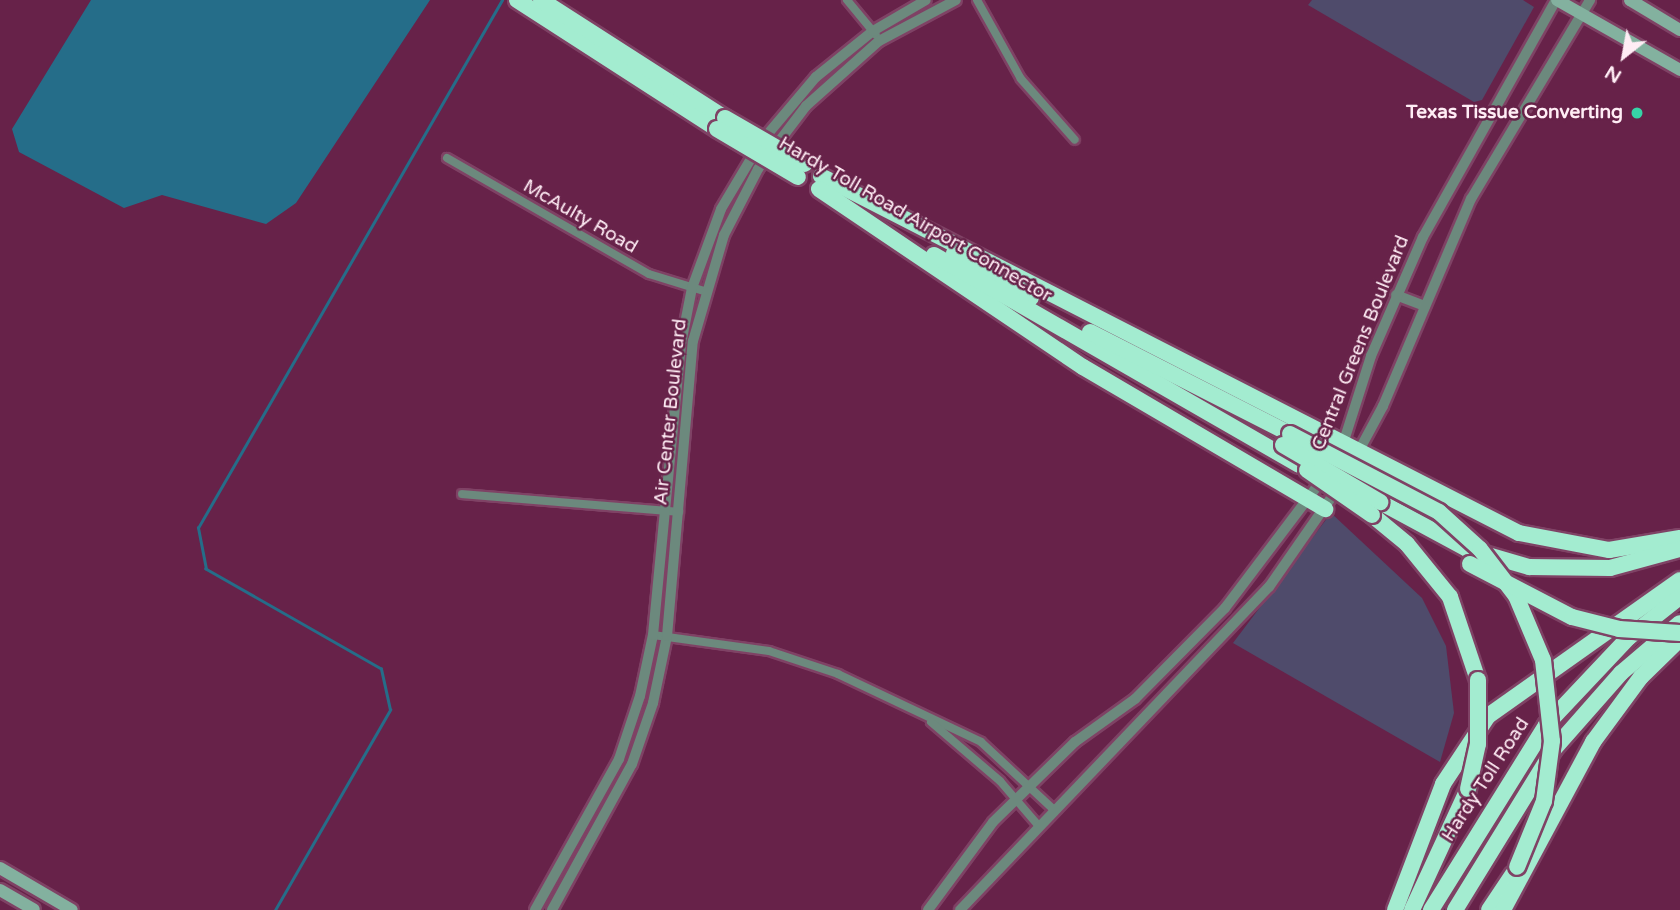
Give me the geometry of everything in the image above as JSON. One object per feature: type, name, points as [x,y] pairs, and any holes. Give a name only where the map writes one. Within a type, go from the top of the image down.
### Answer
[{"type":"highway","name":"Hardy Toll Road Airport Connector","points":[[541,0],[721,124]]},
{"type":"highway","name":"Hardy Toll Road Airport Connector","points":[[520,2],[820,183],[1284,444]]},
{"type":"highway","name":"Hardy Toll Road Airport Connector","points":[[820,183],[1090,332],[1284,444],[1299,465],[1376,508]]},
{"type":"highway","points":[[820,183],[1108,318],[1342,446],[1506,528],[1555,545],[1630,549],[1680,538]]},
{"type":"highway","points":[[820,183],[1083,367],[1318,504]]},
{"type":"highway","points":[[1284,444],[1376,508],[1470,564],[1587,622],[1680,633]]},
{"type":"highway","points":[[1284,444],[1439,512],[1480,549],[1516,596],[1543,660],[1552,732],[1544,801],[1517,867],[1489,910]]},
{"type":"highway","points":[[1376,508],[1466,549],[1529,567],[1609,568],[1680,549]]},
{"type":"highway","points":[[1376,508],[1450,597],[1478,680],[1478,744],[1468,789],[1412,910]]},
{"type":"highway","points":[[1395,910],[1443,784],[1488,716],[1680,580]]},
{"type":"highway","name":"Hardy Toll Road","points":[[1431,910],[1546,725],[1620,645],[1680,597]]},
{"type":"highway","name":"Hardy Toll Road","points":[[1455,910],[1561,741],[1621,673],[1680,623]]},
{"type":"highway","points":[[1503,910],[1600,732],[1680,639]]},
{"type":"main road","points":[[1557,0],[1680,71]]},
{"type":"main road","points":[[1630,0],[1680,30]]},
{"type":"main road","points":[[0,868],[72,910]]},
{"type":"main road","points":[[22,880],[6,894],[34,910]]},
{"type":"street","points":[[847,0],[879,41]]},
{"type":"street","name":"Air Center Boulevard","points":[[535,910],[619,759],[653,635],[674,411],[692,288],[721,209],[747,163],[816,78],[873,30],[926,0]]},
{"type":"street","name":"Air Center Boulevard","points":[[552,910],[632,764],[667,636],[688,411],[704,291],[758,169],[806,106],[879,41],[956,0]]},
{"type":"street","points":[[977,0],[1021,79],[1075,139]]},
{"type":"street","name":"Central Greens Boulevard","points":[[960,910],[1037,824],[1269,587],[1318,504],[1342,446],[1396,295],[1448,185],[1480,140],[1557,0]]},
{"type":"street","name":"Central Greens Boulevard","points":[[928,910],[976,841],[1074,742],[1136,699],[1254,576],[1359,454],[1496,149],[1590,0]]},
{"type":"street","points":[[1480,140],[1496,149]]},
{"type":"street","name":"McAulty Road","points":[[447,158],[627,263],[704,291]]},
{"type":"street","points":[[747,163],[758,169]]},
{"type":"street","points":[[1396,295],[1425,306]]},
{"type":"street","points":[[674,411],[688,411]]},
{"type":"street","points":[[462,494],[679,512]]},
{"type":"street","points":[[1254,576],[1269,587]]},
{"type":"street","points":[[653,635],[802,660],[931,722],[981,742],[1053,809]]},
{"type":"street","points":[[931,722],[1017,800],[1037,824]]},
{"type":"street","points":[[619,759],[632,764]]},
{"type":"street","points":[[570,850],[583,857]]},
{"type":"shaded area","points":[[1312,0],[1523,0],[1534,7],[1482,100],[1474,102],[1308,5]]},
{"type":"shaded area","points":[[1331,513],[1422,598],[1446,646],[1454,713],[1440,762],[1233,643]]},
{"type":"water","points":[[91,0],[430,0],[296,203],[266,224],[162,195],[124,208],[19,152],[12,129]]},
{"type":"waterway","points":[[275,910],[390,710],[381,669],[206,569],[198,528],[502,0]]},
{"type":"place","name":"Texas Tissue Converting","points":[[1637,113]]}]
